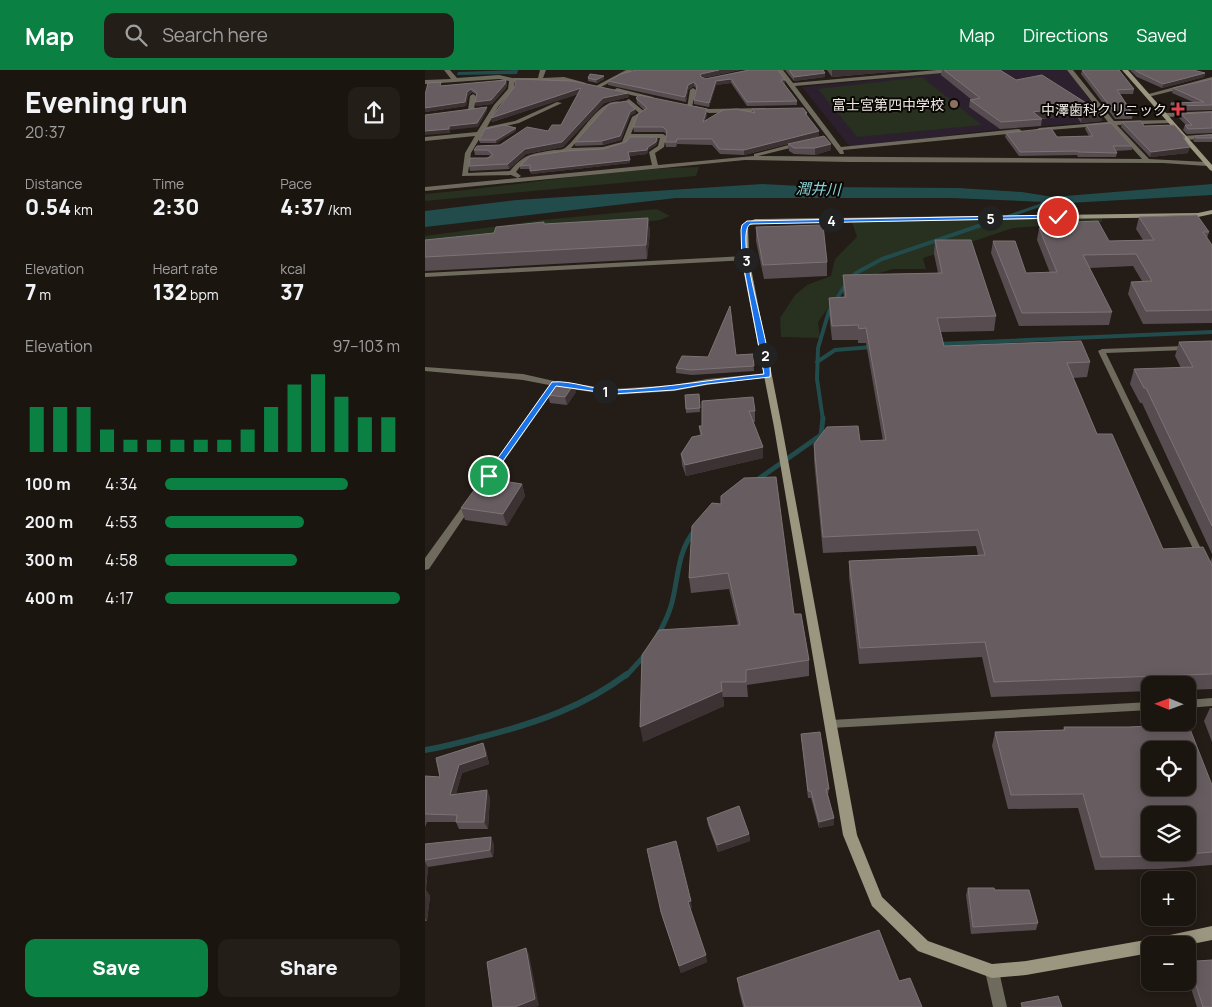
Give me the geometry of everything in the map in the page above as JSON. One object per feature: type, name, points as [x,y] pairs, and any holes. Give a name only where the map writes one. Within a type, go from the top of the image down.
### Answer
[{"type":"street","points":[[447,70],[456,81]]},
{"type":"street","points":[[540,80],[543,70]]},
{"type":"street","points":[[599,86],[630,70]]},
{"type":"street","points":[[780,70],[848,160]]},
{"type":"street","points":[[792,85],[899,73],[954,70]]},
{"type":"street","points":[[1070,70],[1112,123],[1147,161]]},
{"type":"street","points":[[1125,70],[1210,165]]},
{"type":"street","points":[[1202,73],[1212,75]]},
{"type":"street","points":[[425,82],[499,77],[512,80],[564,79],[655,99]]},
{"type":"street","points":[[1148,94],[1189,86],[1212,79]]},
{"type":"street","points":[[512,80],[511,89],[496,107],[471,147],[464,175],[512,174],[526,179]]},
{"type":"street","points":[[689,107],[693,90]]},
{"type":"street","points":[[471,110],[473,96]]},
{"type":"street","points":[[566,150],[607,105],[647,97]]},
{"type":"street","points":[[512,174],[520,163],[528,157],[566,150],[603,149],[624,143],[635,117],[643,113],[629,101]]},
{"type":"street","points":[[425,139],[481,132],[510,123],[559,103]]},
{"type":"street","points":[[681,105],[709,111],[769,110]]},
{"type":"street","points":[[487,108],[496,107]]},
{"type":"street","points":[[798,109],[808,109]]},
{"type":"street","points":[[462,111],[478,110]]},
{"type":"street","points":[[839,149],[1212,113]]},
{"type":"street","points":[[510,123],[523,129]]},
{"type":"street","points":[[628,136],[663,136],[661,147],[652,152],[655,166]]},
{"type":"street","points":[[1184,138],[1212,136]]},
{"type":"street","points":[[820,139],[829,137]]},
{"type":"street","points":[[745,158],[811,141]]},
{"type":"street","points":[[471,147],[480,147]]},
{"type":"street","points":[[425,190],[745,158],[1147,161],[1210,165]]},
{"type":"street","points":[[467,159],[474,159]]},
{"type":"street","points":[[1141,948],[1026,968],[992,971],[923,946],[877,901],[850,835],[768,375],[745,258],[745,225],[755,220],[1198,215],[1212,212]]},
{"type":"street","points":[[425,274],[745,258]]},
{"type":"street","points":[[425,369],[523,376],[555,384],[613,392],[674,388],[768,375]]},
{"type":"street","points":[[425,566],[555,384]]},
{"type":"street","points":[[1196,936],[1212,933]]},
{"type":"street","points":[[992,971],[1000,1007]]},
{"type":"lane","points":[[1203,562],[1102,352],[1212,347]]},
{"type":"lane","points":[[1196,703],[1212,702]]},
{"type":"lane","points":[[831,724],[1141,707]]},
{"type":"shaded area","name":"富士宮第四中学校","points":[[974,70],[1069,70],[1104,121],[984,131],[851,148],[802,87]]},
{"type":"green space","points":[[922,77],[982,125],[857,137],[818,89]]},
{"type":"green space","points":[[699,167],[696,176],[425,201],[425,194],[596,174]]},
{"type":"green space","points":[[657,209],[670,216],[660,220],[425,248],[425,236],[542,220]]},
{"type":"green space","points":[[1102,218],[1102,222],[1013,228],[923,258],[926,269],[893,269],[867,277],[838,294],[818,322],[820,338],[781,337],[780,318],[795,295],[807,285],[831,276],[835,259],[857,237],[852,222]]},
{"type":"water","points":[[518,70],[517,74],[457,75],[458,72]]},
{"type":"water","name":"潤井川","points":[[762,184],[820,187],[958,188],[1022,192],[1053,197],[1212,184],[1212,195],[1068,203],[951,198],[676,198],[425,227],[425,211],[517,200]]},
{"type":"building","points":[[636,70],[719,70],[701,74],[700,76],[705,79],[749,70],[778,70],[785,80],[781,80],[797,101],[747,102],[731,79],[716,81],[709,103],[694,100],[697,86],[694,82],[688,85],[685,97],[608,81],[621,74]]},
{"type":"building","points":[[789,70],[823,70],[825,73],[794,77]]},
{"type":"building","points":[[944,70],[1000,70],[1016,80],[1042,75],[1102,113],[1082,115],[1077,106],[1033,112],[1042,119],[1001,122],[970,100],[980,98]]},
{"type":"building","points":[[1082,70],[1119,70],[1134,89],[1117,90],[1133,114],[1116,114]]},
{"type":"building","points":[[1135,70],[1193,70],[1205,73],[1163,84]]},
{"type":"building","points":[[590,74],[604,76],[596,80],[588,78]]},
{"type":"building","points":[[515,79],[573,81],[628,93],[603,98],[562,142],[525,149],[508,164],[469,166],[470,158],[488,158],[493,155],[488,150],[474,150],[477,146],[500,145],[527,127],[548,131],[552,125],[561,125],[581,88],[491,118],[515,86]]},
{"type":"building","points":[[1212,79],[1212,105],[1173,106],[1171,103],[1204,102],[1173,88]]},
{"type":"building","points":[[506,80],[505,84],[491,100],[475,102],[477,93],[471,89],[467,92],[465,102],[425,108],[425,95],[428,83],[441,82],[440,86]]},
{"type":"building","points":[[639,95],[707,109],[703,122],[723,110],[737,109],[755,113],[752,109],[803,108],[819,131],[744,150],[719,149],[712,139],[677,139],[676,142],[665,142],[667,131],[663,127],[633,127],[638,114],[647,108],[636,98]]},
{"type":"building","points":[[627,101],[635,109],[630,112],[620,136],[602,141],[575,142],[609,104]]},
{"type":"building","points":[[487,107],[477,123],[449,126],[449,129],[425,131],[425,115]]},
{"type":"building","points":[[1212,112],[1212,128],[1188,129],[1185,125],[1192,125],[1181,114]]},
{"type":"building","points":[[1141,121],[1144,126],[1174,125],[1185,137],[1183,137],[1190,147],[1151,152],[1122,122]]},
{"type":"building","points":[[1111,123],[1132,146],[1113,146],[1117,153],[1078,151],[1020,152],[1006,133],[1051,128],[1057,137],[1093,136],[1086,125]]},
{"type":"building","points":[[504,125],[516,128],[496,140],[479,140],[485,129]]},
{"type":"building","points":[[1212,135],[1212,138],[1196,138],[1195,136]]},
{"type":"building","points":[[824,136],[831,144],[815,148],[794,148],[788,144]]},
{"type":"building","points":[[630,137],[657,137],[656,142],[648,147],[647,150],[628,152],[630,160],[530,171],[530,165],[520,166],[530,156],[566,151],[603,149],[626,142]]},
{"type":"building","points":[[1197,215],[1209,232],[1203,232],[1212,245],[1212,310],[1146,311],[1131,282],[1152,281],[1136,254],[1083,255],[1112,312],[1022,313],[993,241],[1015,241],[1026,273],[1057,272],[1039,228],[1077,227],[1075,222],[1098,221],[1109,241],[1154,240],[1139,217]]},
{"type":"building","points":[[648,218],[646,245],[425,257],[425,240],[494,233],[496,227],[544,222],[544,224]]},
{"type":"building","points":[[823,225],[827,262],[763,265],[756,227]]},
{"type":"building","points":[[935,240],[971,240],[996,316],[937,318],[944,346],[1081,341],[1090,362],[1067,363],[1097,434],[1112,434],[1163,549],[1203,547],[1212,565],[1212,674],[994,682],[985,642],[860,648],[849,561],[985,555],[978,530],[823,537],[814,444],[827,427],[858,426],[860,441],[886,440],[866,328],[859,329],[858,325],[832,326],[829,298],[846,297],[843,275],[942,273]]},
{"type":"building","points":[[730,306],[736,355],[753,354],[754,366],[691,370],[676,368],[682,356],[708,357]]},
{"type":"building","points":[[1212,341],[1212,526],[1146,388],[1144,388],[1134,369],[1193,367],[1179,342]]},
{"type":"building","points":[[557,382],[574,384],[565,397],[548,395]]},
{"type":"building","points":[[699,394],[700,408],[686,409],[685,395]]},
{"type":"building","points":[[753,397],[755,411],[749,411],[763,447],[685,465],[681,454],[692,437],[702,435],[699,426],[702,426],[702,401]]},
{"type":"building","points":[[776,477],[794,614],[801,614],[809,660],[746,670],[746,682],[721,682],[722,691],[640,727],[642,655],[659,630],[740,625],[728,573],[689,578],[692,526],[712,503],[721,504],[721,496],[744,478]]},
{"type":"building","points":[[483,478],[522,484],[503,514],[461,508]]},
{"type":"building","points":[[1141,726],[1141,731],[1191,731],[1195,741],[1141,741],[1141,796],[1196,796],[1196,744],[1212,785],[1212,852],[1196,853],[1196,806],[1141,806],[1141,856],[1101,857],[1083,794],[1011,795],[995,732],[1065,730],[1064,727]]},
{"type":"building","points":[[820,732],[829,789],[826,789],[834,818],[819,822],[811,791],[808,791],[801,734]]},
{"type":"building","points":[[483,743],[486,756],[459,765],[450,795],[487,790],[484,822],[456,822],[457,815],[425,814],[425,776],[440,777],[436,758]]},
{"type":"building","points":[[739,806],[749,834],[717,845],[707,818]]},
{"type":"building","points":[[491,837],[490,850],[425,860],[425,844]]},
{"type":"building","points":[[676,841],[691,901],[688,902],[706,955],[679,966],[661,912],[647,849]]},
{"type":"building","points":[[968,888],[1029,890],[1038,923],[973,927]]},
{"type":"building","points":[[879,930],[899,981],[910,978],[922,1007],[745,1007],[737,978]]},
{"type":"building","points":[[526,948],[535,999],[515,1007],[493,1007],[487,962]]},
{"type":"building","points":[[1196,958],[1197,961],[1212,960],[1212,1007],[1203,1007],[1196,985]]},
{"type":"building","points":[[1058,996],[1062,1007],[1022,1007],[1021,1003]]},
{"type":"waterway","points":[[989,223],[1041,205],[1044,199]]},
{"type":"waterway","points":[[818,362],[818,348],[829,311],[849,279],[856,273],[882,259],[993,221]]},
{"type":"waterway","points":[[938,344],[1212,332]]},
{"type":"waterway","points":[[818,362],[835,350],[872,347]]},
{"type":"waterway","points":[[818,362],[817,379],[823,419]]},
{"type":"waterway","points":[[757,480],[821,435],[823,419]]},
{"type":"waterway","points":[[658,635],[674,596],[681,556],[696,529]]},
{"type":"waterway","points":[[626,676],[647,653]]},
{"type":"waterway","points":[[425,750],[485,736],[541,719],[577,704],[627,674]]},
{"type":"place","name":"富士宮第四中学校","points":[[954,104]]},
{"type":"place","name":"中澤歯科クリニック","points":[[1178,109]]},
{"type":"route","points":[[489,476],[555,384],[613,392],[638,391],[768,375],[745,258],[744,230],[745,225],[749,222],[755,220],[1058,217]]}]
